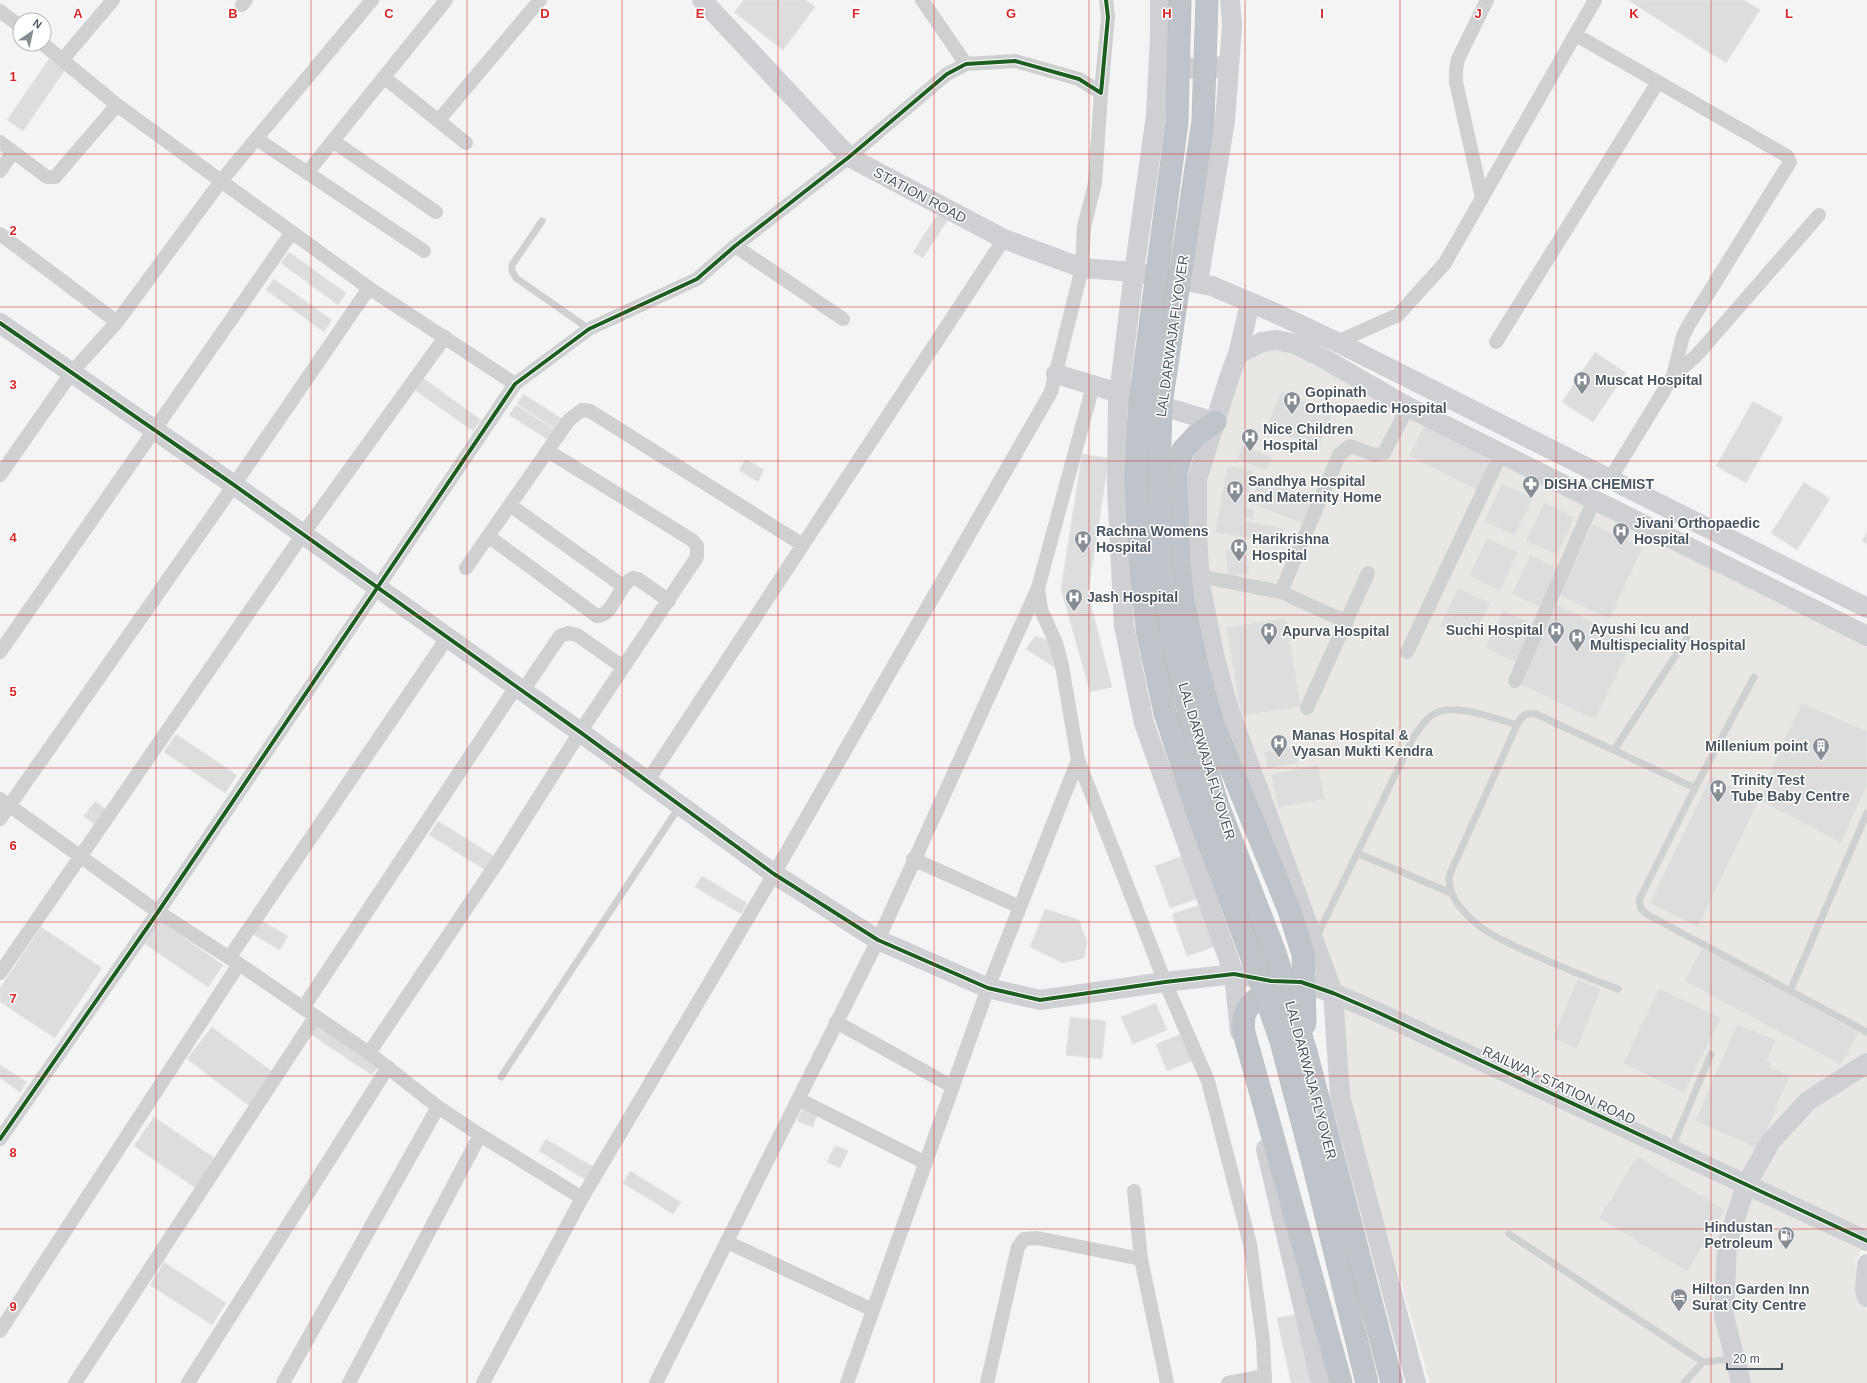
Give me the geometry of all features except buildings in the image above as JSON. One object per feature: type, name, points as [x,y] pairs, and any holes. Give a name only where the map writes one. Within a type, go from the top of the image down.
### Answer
[{"type":"highway","name":"LAL DARWAJA FLYOVER","points":[[1180,0],[1178,122],[1140,402],[1136,471],[1140,554],[1147,629],[1165,713],[1196,810],[1251,955],[1281,1041],[1314,1167],[1367,1383]]},
{"type":"highway","name":"LAL DARWAJA FLYOVER","points":[[1207,0],[1203,121],[1161,404],[1159,478],[1161,556],[1172,635],[1189,713],[1218,806],[1275,953],[1306,1052],[1392,1383]]},
{"type":"highway","points":[[1215,422],[1197,435],[1183,450],[1176,472],[1178,559],[1184,606],[1196,663],[1212,722],[1289,910],[1303,954],[1306,1052]]},
{"type":"highway","points":[[1301,982],[1275,989],[1258,998],[1244,1015],[1243,1029],[1341,1383]]},
{"type":"street","points":[[63,60],[113,0]]},
{"type":"street","points":[[0,475],[72,372],[117,322],[220,181],[257,139],[372,0]]},
{"type":"street","points":[[307,173],[385,78],[446,0]]},
{"type":"street","points":[[438,121],[540,0]]},
{"type":"street","points":[[922,0],[966,64]]},
{"type":"street","points":[[483,1383],[582,1198],[774,874],[1051,392],[1082,268],[1084,227],[1095,183],[1108,17],[1106,0]]},
{"type":"street","points":[[1482,198],[1456,82],[1456,70],[1458,59],[1487,0]]},
{"type":"street","points":[[1337,342],[1398,315],[1445,263],[1576,36],[1595,0]]},
{"type":"street","points":[[1198,282],[1225,121],[1232,26],[1228,1]]},
{"type":"street","name":"STATION ROAD","points":[[708,2],[849,158],[1004,239],[1082,268],[1134,272],[1198,282],[1212,286],[1337,342],[1867,608]]},
{"type":"street","points":[[1164,4],[1156,116],[1119,393],[1117,486],[1124,626],[1144,723],[1234,974],[1241,1043],[1321,1383]]},
{"type":"street","points":[[0,11],[12,20]]},
{"type":"street","points":[[1576,36],[1787,156],[1790,162],[1789,166],[1688,326],[1683,336],[1673,376],[1610,479]]},
{"type":"street","points":[[1160,47],[1177,62],[1198,71],[1210,71],[1230,60]]},
{"type":"street","points":[[52,51],[117,106],[220,181],[369,288],[515,384]]},
{"type":"street","points":[[0,1139],[158,912],[515,384],[589,329],[697,279],[735,246],[849,158],[947,74],[966,64],[1015,61],[1079,79],[1101,93]]},
{"type":"street","points":[[385,78],[466,144]]},
{"type":"street","points":[[1496,342],[1658,82]]},
{"type":"street","points":[[0,142],[47,177],[55,177],[117,106]]},
{"type":"street","points":[[257,139],[424,252]]},
{"type":"street","points":[[333,141],[436,212]]},
{"type":"street","points":[[0,171],[13,152]]},
{"type":"street","points":[[1673,376],[1696,356],[1820,215]]},
{"type":"street","points":[[0,652],[156,430],[292,232]]},
{"type":"street","points":[[0,234],[117,322]]},
{"type":"street","points":[[647,782],[1004,239]]},
{"type":"street","points":[[735,246],[843,319]]},
{"type":"street","points":[[0,819],[5,802],[234,485],[369,288]]},
{"type":"street","points":[[1250,303],[1238,354],[1197,479],[1199,576],[1214,654],[1228,707],[1333,993],[1340,1096],[1416,1383]]},
{"type":"street","name":"RAILWAY STATION ROAD","points":[[0,323],[156,430],[303,534],[446,638],[580,732],[774,874],[878,940],[988,988],[1040,1000],[1165,982],[1234,974],[1271,981],[1301,982],[1333,993],[1867,1241]]},
{"type":"street","points":[[0,973],[303,534],[445,337]]},
{"type":"street","points":[[1238,354],[1262,342],[1277,340],[1294,344],[1323,358],[1408,407],[1867,636]]},
{"type":"street","points":[[1056,374],[1215,422]]},
{"type":"street","points":[[656,1383],[878,940],[913,859],[1038,588],[1093,386]]},
{"type":"street","points":[[1281,592],[1339,455],[1350,446],[1375,455],[1384,453],[1408,407]]},
{"type":"street","points":[[466,568],[569,420],[582,410],[590,411],[696,476],[803,545]]},
{"type":"street","points":[[369,1053],[499,860],[580,732],[697,557],[697,546],[692,540],[548,451]]},
{"type":"street","points":[[1407,652],[1501,454]]},
{"type":"street","points":[[1515,681],[1594,500]]},
{"type":"street","points":[[510,505],[623,586]]},
{"type":"street","points":[[488,536],[597,616],[602,616],[607,612],[623,586],[629,580],[638,579],[668,601]]},
{"type":"street","points":[[1307,708],[1368,573]]},
{"type":"street","points":[[1199,576],[1281,592],[1346,622]]},
{"type":"street","points":[[1038,588],[1041,610],[1056,643],[1062,666],[1078,760],[1165,982],[1208,1081],[1250,1244],[1263,1340],[1265,1380],[1228,1383]]},
{"type":"street","points":[[302,1008],[519,690],[560,636],[569,633],[576,635],[623,667]]},
{"type":"street","points":[[0,1331],[234,961],[446,638]]},
{"type":"street","points":[[847,1383],[988,988],[1078,760]]},
{"type":"street","points":[[5,802],[158,912],[234,961],[369,1053],[438,1107],[480,1135],[582,1198]]},
{"type":"street","points":[[913,859],[1020,908]]},
{"type":"street","points":[[75,1383],[315,1017]]},
{"type":"street","points":[[836,1022],[953,1087]]},
{"type":"street","points":[[1741,1383],[1724,1316],[1727,1244],[1746,1184],[1771,1141],[1808,1101],[1861,1065],[1867,1063]]},
{"type":"street","points":[[188,1383],[388,1067]]},
{"type":"street","points":[[798,1099],[926,1163]]},
{"type":"street","points":[[283,1383],[438,1107]]},
{"type":"street","points":[[349,1383],[480,1135]]},
{"type":"street","points":[[1134,1191],[1141,1259],[1167,1383]]},
{"type":"street","points":[[987,1383],[1018,1248],[1024,1239],[1037,1238],[1141,1259]]},
{"type":"street","points":[[727,1242],[873,1310]]},
{"type":"street","points":[[1867,1264],[1865,1290],[1867,1297]]},
{"type":"lane","points":[[542,221],[512,265],[512,271],[516,278],[589,329]]},
{"type":"lane","points":[[1614,750],[1687,638]]},
{"type":"lane","points":[[1754,677],[1695,788],[1639,900],[1641,909],[1648,916],[1867,1032]]},
{"type":"lane","points":[[1315,942],[1413,738],[1424,722],[1438,712],[1456,709],[1517,724]]},
{"type":"lane","points":[[1618,989],[1565,969],[1496,937],[1477,924],[1461,907],[1451,893],[1449,876],[1517,724],[1521,716],[1528,713],[1536,714],[1695,788]]},
{"type":"lane","points":[[501,1077],[680,805]]},
{"type":"lane","points":[[1790,991],[1867,813]]},
{"type":"lane","points":[[1357,853],[1451,893]]},
{"type":"lane","points":[[1671,1149],[1711,1054]]},
{"type":"lane","points":[[1509,1234],[1703,1362],[1735,1359]]},
{"type":"lane","points":[[1684,1383],[1703,1362]]},
{"type":"shaded area","points":[[1274,342],[1867,639],[1867,1236],[1855,1263],[1867,1312],[1867,1383],[1430,1383],[1346,1094],[1340,1004],[1233,700],[1204,584],[1203,481],[1244,355]]},
{"type":"cycle path","points":[[0,1139],[158,912],[515,384],[589,329],[697,279],[735,246],[849,157],[947,74],[966,64],[1015,61],[1079,79],[1101,93],[1108,17],[1106,0]]},
{"type":"cycle path","points":[[0,323],[234,485],[580,732],[774,874],[878,940],[988,988],[1040,1000],[1165,982],[1234,974],[1271,981],[1301,982],[1333,993],[1377,1012],[1867,1241]]},
{"type":"place","name":"Muscat Hospital","points":[[1582,395]]},
{"type":"place","name":"Gopinath Orthopaedic Hospital","points":[[1292,415]]},
{"type":"place","name":"Nice Children Hospital","points":[[1250,452]]},
{"type":"place","name":"DISHA CHEMIST","points":[[1531,499]]},
{"type":"place","name":"Sandhya Hospital and Maternity Home","points":[[1235,504]]},
{"type":"place","name":"Jivani Orthopaedic Hospital","points":[[1621,546]]},
{"type":"place","name":"Rachna Womens Hospital","points":[[1083,554]]},
{"type":"place","name":"Harikrishna Hospital","points":[[1239,562]]},
{"type":"place","name":"Jash Hospital","points":[[1074,612]]},
{"type":"place","name":"Suchi Hospital","points":[[1556,645]]},
{"type":"place","name":"Apurva Hospital","points":[[1269,646]]},
{"type":"place","name":"Ayushi Icu and Multispeciality Hospital","points":[[1577,652]]},
{"type":"place","name":"Manas Hospital & Vyasan Mukti Kendra","points":[[1279,758]]},
{"type":"place","name":"Millenium point","points":[[1821,761]]},
{"type":"place","name":"Trinity Test Tube Baby Centre","points":[[1718,803]]},
{"type":"place","name":"Hindustan Petroleum","points":[[1786,1250]]},
{"type":"place","name":"Hilton Garden Inn Surat City Centre","points":[[1679,1312]]}]
